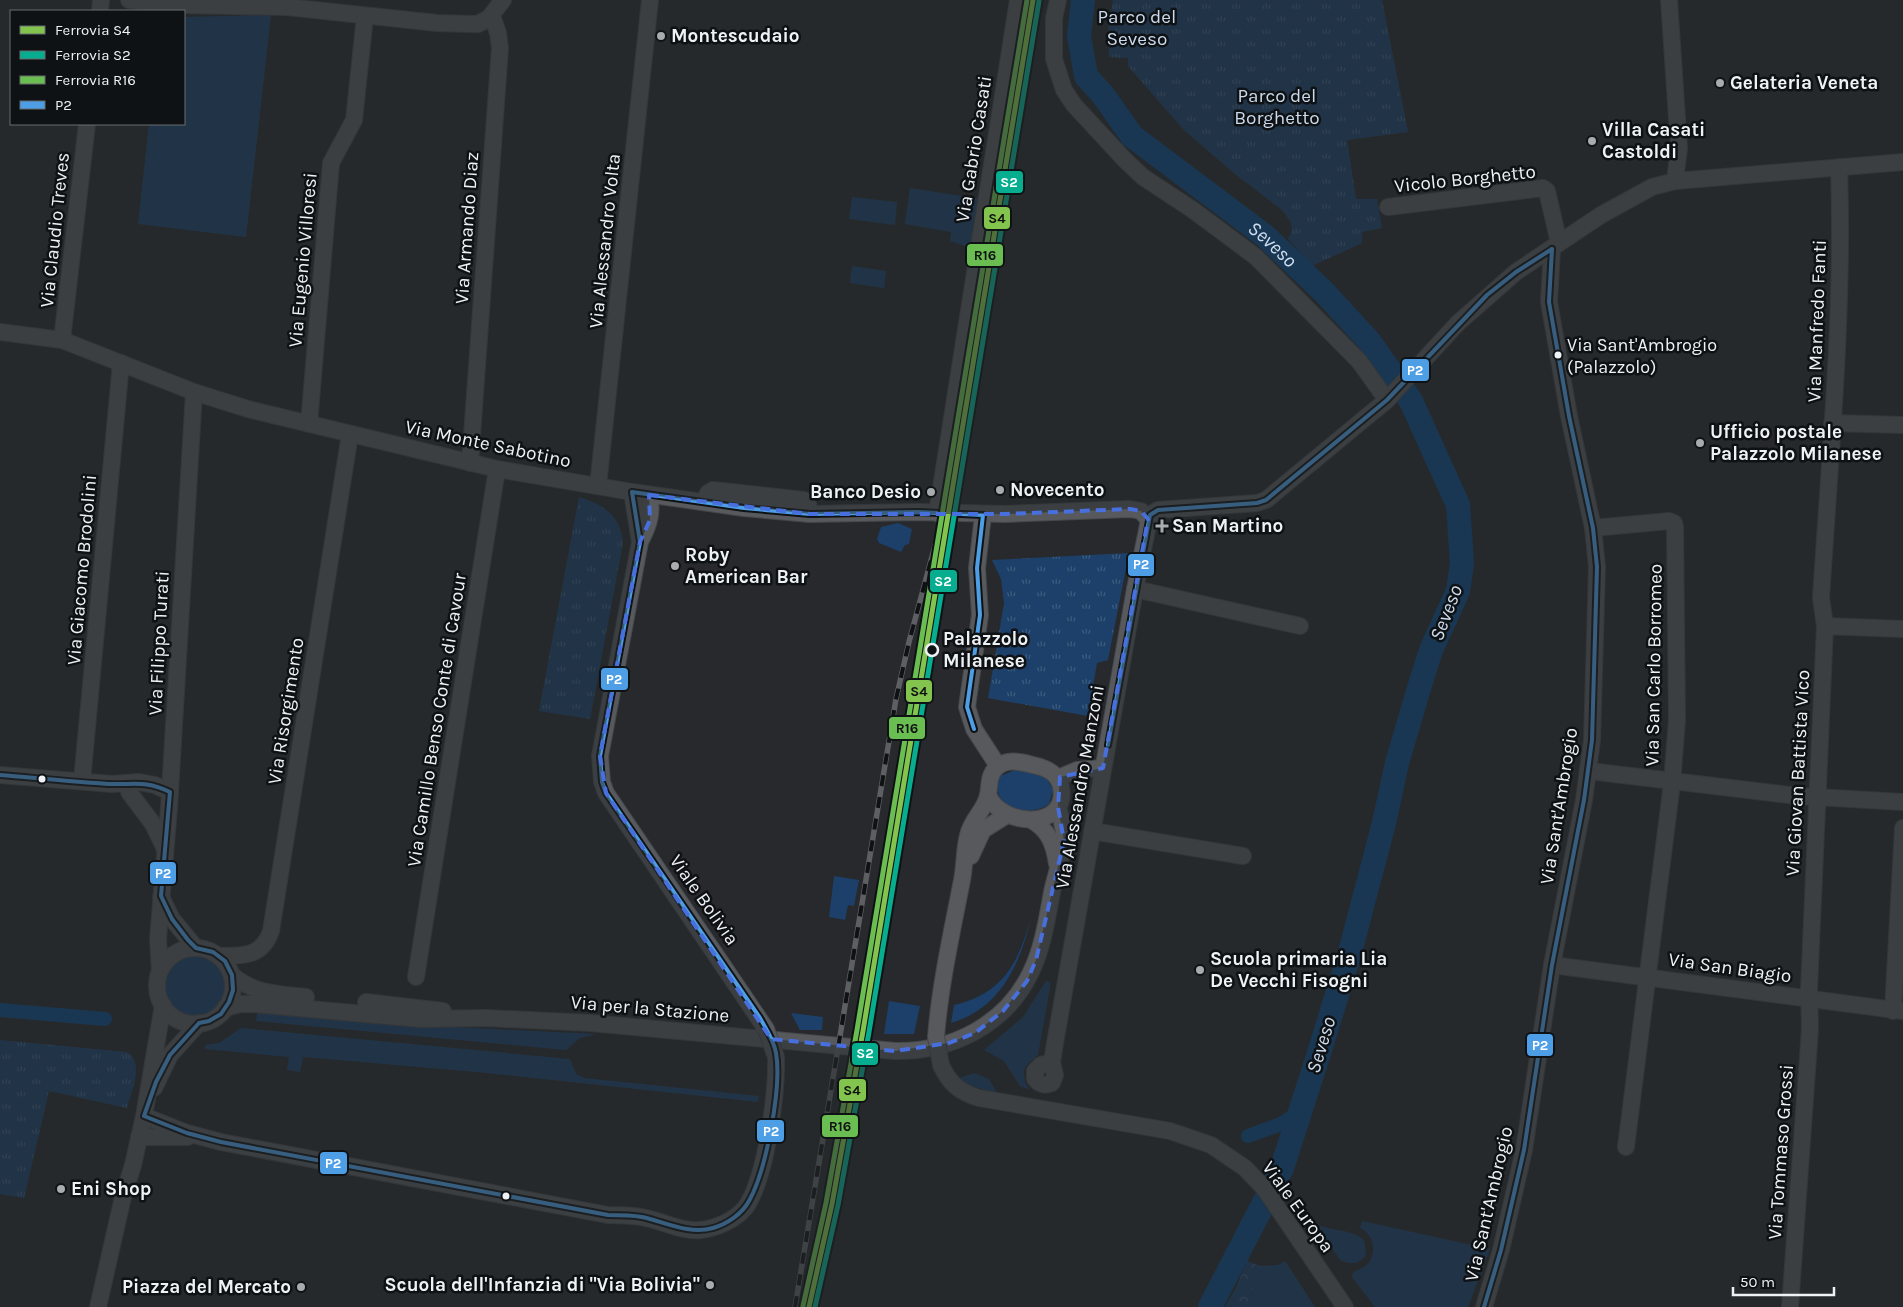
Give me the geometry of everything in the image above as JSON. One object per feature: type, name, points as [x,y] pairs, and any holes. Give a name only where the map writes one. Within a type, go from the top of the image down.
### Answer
[{"type":"street","points":[[129,0],[202,6],[287,7],[365,16],[471,24],[484,22],[492,16],[503,0]]},
{"type":"street","name":"Via Alessandro Volta","points":[[598,486],[650,0]]},
{"type":"street","name":"Via Gabrio Casati","points":[[936,513],[1018,0]]},
{"type":"street","points":[[1058,0],[1054,18],[1054,59],[1064,90],[1074,106],[1125,160],[1144,177],[1193,210],[1256,257],[1358,361],[1390,397]]},
{"type":"street","points":[[1669,0],[1680,148],[1675,181]]},
{"type":"street","name":"Via Eugenio Villoresi","points":[[309,424],[331,163],[354,120],[365,16]]},
{"type":"street","name":"Via Armando Diaz","points":[[470,463],[500,48],[492,16]]},
{"type":"street","name":"Via Claudio Treves","points":[[62,340],[87,125]]},
{"type":"street","points":[[936,513],[983,515],[1130,509],[1141,511],[1148,519],[1158,510],[1257,503],[1266,500],[1390,397],[1458,323],[1487,295],[1516,272],[1601,215],[1652,187],[1675,181],[1903,162]]},
{"type":"street","name":"Via Manfredo Fanti","points":[[1825,626],[1821,598],[1832,423],[1841,222],[1839,167]]},
{"type":"street","name":"Vicolo Borghetto","points":[[1388,208],[1543,188],[1546,191]]},
{"type":"street","name":"Via Sant'Ambrogio","points":[[1484,1307],[1501,1250],[1522,1164],[1552,964],[1589,771],[1594,699],[1597,567],[1593,528],[1569,416],[1550,302],[1556,246],[1546,191]]},
{"type":"street","name":"Via Monte Sabotino","points":[[0,332],[62,340],[194,392],[230,404],[497,469],[649,495],[704,502],[705,497],[711,490],[804,500],[808,504],[810,514],[936,513]]},
{"type":"street","name":"Via Giacomo Brodolini","points":[[82,781],[121,363]]},
{"type":"street","name":"Via Filippo Turati","points":[[160,971],[158,939],[169,800],[194,392]]},
{"type":"street","points":[[1832,423],[1903,425]]},
{"type":"street","name":"Via Risorgimento","points":[[218,956],[237,956],[261,949],[267,942],[271,931],[350,434]]},
{"type":"street","name":"Via Camillo Benso Conte di Cavour","points":[[416,977],[497,469]]},
{"type":"street","name":"Viale Bolivia","points":[[632,492],[640,542]]},
{"type":"street","name":"Viale Bolivia","points":[[139,1137],[200,1138],[608,1215],[631,1215],[679,1228],[701,1230],[713,1228],[736,1217],[750,1201],[761,1166],[775,1097],[776,1057],[766,1029],[606,793],[602,782],[600,756],[640,542],[650,520],[651,504],[649,495]]},
{"type":"street","points":[[983,515],[977,568],[980,615],[967,707],[974,729],[998,766]]},
{"type":"street","name":"Via Alessandro Manzoni","points":[[1052,1062],[1148,519]]},
{"type":"street","name":"Via San Carlo Borromeo","points":[[1593,528],[1669,521],[1675,525],[1677,720],[1672,783],[1626,1147]]},
{"type":"street","points":[[1135,589],[1300,626]]},
{"type":"street","points":[[1825,626],[1903,629]]},
{"type":"street","name":"Via Giovan Battista Vico","points":[[1810,1000],[1808,989],[1825,626]]},
{"type":"street","points":[[964,869],[968,833],[988,794],[990,778],[998,766],[1014,761],[1047,769],[1058,778],[1061,792],[1058,807],[1046,817],[1030,820],[1007,815],[994,808],[988,794]]},
{"type":"street","points":[[1058,778],[1077,770],[1103,768]]},
{"type":"street","points":[[1589,771],[1672,783],[1817,798],[1903,802]]},
{"type":"street","points":[[0,775],[112,784],[140,782],[155,785],[169,800]]},
{"type":"street","points":[[112,784],[149,802],[169,800]]},
{"type":"street","points":[[129,792],[153,824],[165,848]]},
{"type":"street","name":"Via per la Stazione","points":[[225,1008],[240,1004],[253,1004],[421,1019],[485,1018],[591,1023],[895,1051],[934,1048],[966,1038],[985,1027],[1003,1011],[1020,991],[1032,972],[1041,946],[1064,841],[1058,807]]},
{"type":"street","points":[[964,869],[983,830],[1007,815]]},
{"type":"street","name":"Via per la Stazione","points":[[1030,820],[1047,832],[1054,847],[1057,867]]},
{"type":"street","points":[[1898,1011],[1903,828]]},
{"type":"street","points":[[1092,831],[1243,856]]},
{"type":"street","name":"Viale Europa","points":[[964,869],[936,1033],[944,1070],[951,1084],[968,1095],[1186,1135],[1223,1152],[1254,1178],[1345,1307]]},
{"type":"street","points":[[161,896],[172,919],[196,948],[218,956],[225,961],[232,976],[233,990],[225,1008],[214,1018],[199,1023],[178,1019],[163,1005]]},
{"type":"street","points":[[106,1307],[130,1198],[133,1165],[144,1116],[163,1005],[158,989],[160,971],[175,953],[196,948]]},
{"type":"street","name":"Via San Biagio","points":[[1552,964],[1898,1011]]},
{"type":"street","name":"Via per la Stazione","points":[[232,976],[243,984],[268,993],[422,1008],[485,1018]]},
{"type":"street","name":"Via Tommaso Grossi","points":[[1790,1307],[1810,1029],[1810,1000]]},
{"type":"street","points":[[144,1116],[156,1082],[170,1055],[199,1023]]},
{"type":"street","name":"Viale Bolivia","points":[[144,1116],[200,1138]]},
{"type":"street","points":[[98,1307],[122,1196],[133,1165]]},
{"type":"highlighted area","points":[[649,495],[810,514],[1005,514],[1130,509],[1141,511],[1148,519],[1103,768],[1060,777],[1058,807],[1064,841],[1036,960],[1027,981],[1003,1011],[975,1033],[949,1043],[895,1051],[771,1039],[606,793],[600,756],[640,542],[650,520]]},
{"type":"green space","name":"Parco del Borghetto","points":[[1113,0],[1382,0],[1408,132],[1347,140],[1356,199],[1377,199],[1382,228],[1362,232],[1362,243],[1312,266],[1288,239],[1292,230],[1291,222],[1282,210],[1235,174],[1184,130],[1128,66],[1128,58],[1109,57],[1108,31]]},
{"type":"green space","points":[[271,15],[246,237],[138,224],[149,125],[185,125],[185,17]]},
{"type":"green space","points":[[910,188],[981,199],[974,244],[965,246],[950,241],[951,232],[905,224]]},
{"type":"green space","points":[[852,197],[897,202],[895,225],[849,219]]},
{"type":"green space","points":[[852,266],[886,271],[884,288],[850,283]]},
{"type":"green space","points":[[579,497],[609,512],[618,525],[623,543],[590,719],[539,711]]},
{"type":"green space","points":[[898,523],[912,529],[909,544],[905,545],[901,552],[879,543],[877,539],[881,527]]},
{"type":"green space","points":[[1129,553],[1108,660],[1097,663],[1088,716],[988,698],[1004,603],[1001,579],[992,560]]},
{"type":"green space","points":[[1018,769],[1046,777],[1053,790],[1049,804],[1041,808],[1021,810],[1004,802],[999,795],[997,786],[1000,776]]},
{"type":"green space","points":[[834,876],[859,880],[854,906],[848,905],[845,920],[829,917]]},
{"type":"green space","points":[[1032,914],[1022,949],[1015,966],[996,995],[969,1016],[951,1023],[954,1005],[971,1000],[986,992],[1007,973],[1022,946]]},
{"type":"green space","points":[[196,955],[208,957],[218,964],[225,974],[227,986],[225,998],[218,1008],[208,1015],[196,1017],[184,1015],[174,1008],[167,998],[165,986],[167,974],[174,964],[184,957]]},
{"type":"green space","points":[[1046,981],[1050,982],[1050,988],[1038,1055],[1026,1066],[1024,1071],[1025,1082],[1030,1090],[1020,1086],[1004,1061],[984,1050],[1023,1017]]},
{"type":"green space","points":[[889,1001],[920,1006],[914,1034],[884,1034]]},
{"type":"green space","points":[[258,1009],[412,1025],[597,1034],[580,1038],[566,1050],[256,1021]]},
{"type":"green space","points":[[791,1013],[823,1017],[822,1030],[800,1030]]},
{"type":"green space","points":[[241,1028],[570,1059],[576,1074],[584,1078],[759,1096],[758,1102],[477,1072],[303,1057],[300,1072],[287,1070],[289,1057],[205,1049],[205,1045],[219,1043]]},
{"type":"green space","points":[[0,1040],[127,1052],[135,1063],[134,1086],[127,1108],[49,1091],[24,1198],[0,1194]]},
{"type":"green space","points":[[974,1073],[989,1079],[997,1093],[970,1086],[959,1078]]},
{"type":"green space","points":[[1362,1221],[1490,1249],[1468,1307],[1375,1307],[1352,1277],[1353,1273],[1368,1264],[1373,1254],[1371,1239],[1360,1228]]},
{"type":"green space","points":[[1314,1223],[1359,1236],[1364,1240],[1366,1255],[1361,1261],[1355,1263],[1341,1261]]},
{"type":"green space","points":[[1247,1261],[1260,1266],[1247,1307],[1225,1307],[1235,1290]]},
{"type":"green space","points":[[1285,1261],[1315,1307],[1247,1307],[1260,1266],[1278,1265]]},
{"type":"waterway","name":"Seveso","points":[[1083,0],[1079,36],[1086,76],[1103,95],[1132,136],[1265,236],[1324,292],[1369,341],[1411,401],[1458,505],[1462,563],[1458,591],[1431,650],[1419,688],[1397,763],[1384,823],[1350,952],[1320,1050],[1282,1168],[1210,1307]]},
{"type":"waterway","points":[[0,1010],[105,1019]]},
{"type":"waterway","points":[[1248,1136],[1281,1124],[1302,1110]]},
{"type":"railway","points":[[795,1307],[896,699],[909,642],[954,475]]},
{"type":"rail line","name":"R16","points":[[803,1306],[826,1203],[857,1030],[1027,0]]},
{"type":"rail line","name":"S4","points":[[809,1307],[832,1204],[863,1031],[1033,0]]},
{"type":"rail line","name":"S2","points":[[815,1307],[838,1205],[869,1032],[1039,1]]},
{"type":"transit line","name":"P2","points":[[1108,745],[1150,515],[1158,510],[1257,503],[1266,500],[1387,400],[1487,295],[1516,272],[1552,249]]},
{"type":"transit line","name":"P2","points":[[1484,1307],[1501,1250],[1524,1150],[1552,965],[1584,800],[1592,740],[1597,567],[1593,528],[1569,416],[1549,302],[1552,249]]},
{"type":"transit line","name":"P2","points":[[0,775],[109,784],[146,784],[170,792],[161,896],[172,919],[188,940],[196,948],[213,952],[225,961],[232,975],[233,990],[229,1002],[221,1014],[209,1021],[199,1023],[170,1055],[156,1082],[144,1116],[187,1133],[221,1142],[608,1215],[638,1216],[686,1229],[704,1230],[724,1224],[734,1218],[746,1206],[755,1187],[767,1150],[775,1107],[777,1086],[776,1053],[772,1039],[760,1018],[606,793],[602,782],[600,756],[640,542],[632,492],[744,508],[810,514],[918,512],[983,515],[977,568],[980,615],[967,707],[974,729]]},
{"type":"place","name":"Montescudaio","points":[[661,36]]},
{"type":"place","name":"Gelateria Veneta","points":[[1720,83]]},
{"type":"place","name":"Villa Casati Castoldi","points":[[1592,141]]},
{"type":"place","name":"Via Sant'Ambrogio (Palazzolo)","points":[[1558,355]]},
{"type":"place","name":"Ufficio postale Palazzolo Milanese","points":[[1700,443]]},
{"type":"place","name":"Novecento","points":[[1000,490]]},
{"type":"place","name":"Banco Desio","points":[[931,492]]},
{"type":"place","name":"San Martino","points":[[1162,526]]},
{"type":"place","name":"Roby American Bar","points":[[675,566]]},
{"type":"place","name":"Palazzolo Milanese","points":[[932,650]]},
{"type":"place","name":"Scuola primaria Lia De Vecchi Fisogni","points":[[1200,970]]},
{"type":"place","name":"Eni Shop","points":[[61,1189]]},
{"type":"place","name":"Scuola dell'Infanzia di \"Via Bolivia\"","points":[[710,1285]]},
{"type":"place","name":"Piazza del Mercato","points":[[301,1287]]},
{"type":"park label","name":"Parco del Seveso","points":[[1137,28]]}]
